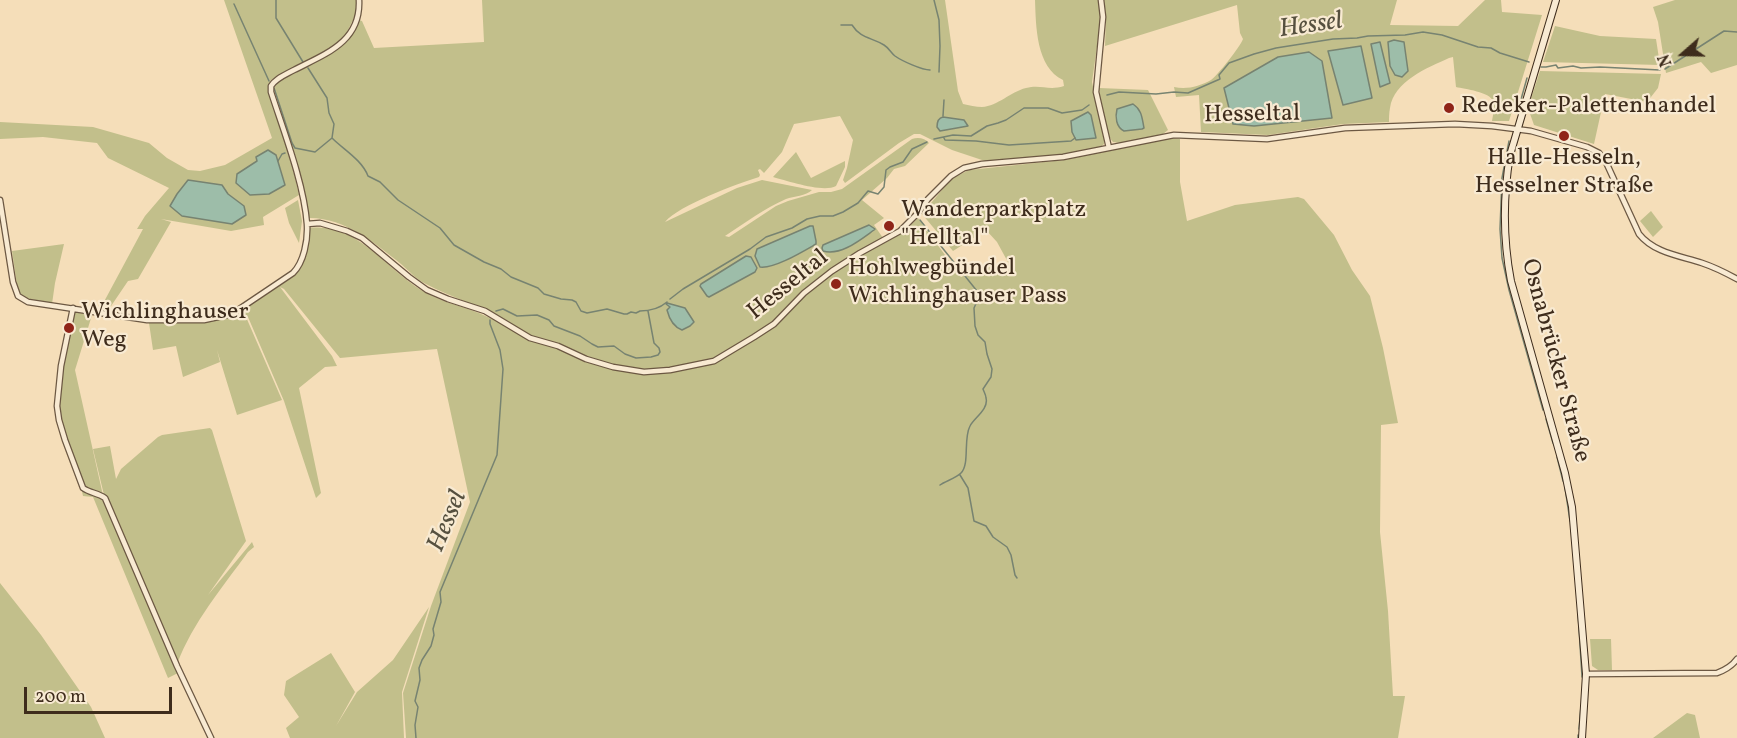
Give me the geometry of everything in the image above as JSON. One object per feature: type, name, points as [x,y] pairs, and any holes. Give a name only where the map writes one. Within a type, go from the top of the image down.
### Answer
[{"type":"main road","name":"Osnabrücker Straße","points":[[1556,0],[1510,154],[1506,179],[1504,229],[1516,300],[1562,462],[1572,507],[1586,674],[1582,738]]},
{"type":"street","points":[[0,200],[13,282],[18,296],[28,302],[147,320],[204,320],[232,314],[297,269],[303,258],[307,224],[302,194],[271,86],[277,79],[327,53],[346,39],[359,12],[359,0]]},
{"type":"street","points":[[1101,0],[1103,17],[1096,92],[1109,148]]},
{"type":"street","name":"Hesseltal","points":[[307,224],[320,223],[347,231],[371,245],[427,290],[484,311],[530,338],[558,346],[613,368],[644,372],[670,370],[714,361],[774,324],[804,293],[832,272],[860,253],[900,231],[928,199],[951,176],[963,168],[982,164],[1063,158],[1174,135],[1267,139],[1345,128],[1465,125],[1517,128],[1587,147],[1599,153],[1605,160],[1639,234],[1648,243],[1660,250],[1711,267],[1737,279]]},
{"type":"street","points":[[73,308],[58,390],[58,420],[83,488],[105,498],[177,666],[211,738]]},
{"type":"street","points":[[1586,674],[1717,672],[1735,667],[1737,659]]},
{"type":"shaded area","points":[[224,0],[357,0],[357,12],[347,32],[352,35],[359,20],[362,21],[374,48],[484,42],[482,0],[945,0],[958,91],[963,104],[982,107],[1026,88],[1064,86],[1063,80],[1047,66],[1039,45],[1035,0],[1098,0],[1101,18],[1092,82],[1104,144],[1098,149],[1063,155],[985,161],[952,150],[920,134],[914,134],[845,183],[843,180],[853,140],[840,116],[794,124],[782,152],[764,173],[758,170],[759,177],[695,202],[672,215],[665,222],[737,188],[762,180],[812,190],[770,207],[725,236],[729,237],[776,206],[819,192],[842,189],[912,139],[917,138],[929,143],[905,166],[894,169],[862,200],[884,218],[874,225],[883,238],[877,241],[879,246],[900,234],[918,218],[961,277],[982,268],[1009,264],[997,242],[986,230],[953,251],[922,214],[951,179],[969,170],[1064,160],[1173,138],[1180,139],[1180,182],[1187,221],[1235,205],[1298,197],[1304,199],[1334,235],[1352,270],[1370,296],[1398,423],[1381,425],[1380,532],[1393,696],[1405,696],[1398,738],[406,738],[403,693],[431,606],[470,502],[437,349],[340,358],[280,287],[337,366],[325,367],[299,388],[321,493],[316,498],[284,401],[248,317],[246,317],[282,400],[237,415],[217,350],[220,362],[183,377],[176,346],[153,350],[149,323],[193,323],[234,315],[299,271],[304,259],[310,228],[328,228],[344,233],[373,251],[428,294],[491,318],[506,320],[446,294],[416,278],[381,248],[358,233],[334,222],[308,218],[298,168],[274,88],[278,81],[300,65],[271,80],[269,86],[287,144],[299,195],[263,217],[264,225],[231,231],[161,219],[171,222],[138,279],[128,281],[107,312],[99,311],[143,229],[137,229],[169,188],[108,158],[97,143],[43,137],[0,139],[0,122],[93,127],[149,143],[167,158],[188,170],[200,171],[225,165],[272,138]],"holes":[[[257,161],[264,194],[257,195],[237,174]]]},
{"type":"shaded area","points":[[1104,0],[1397,0],[1390,25],[1458,26],[1485,0],[1501,0],[1502,12],[1542,15],[1509,121],[1492,121],[1494,103],[1487,95],[1456,87],[1453,57],[1422,71],[1398,90],[1393,99],[1389,122],[1343,124],[1268,135],[1201,132],[1199,95],[1176,97],[1174,87],[1193,87],[1211,80],[1238,48],[1243,39],[1240,33],[1237,5],[1105,46]],"holes":[[[1380,43],[1390,83],[1381,86],[1371,44]]]},
{"type":"shaded area","points":[[1675,0],[1737,0],[1737,65],[1711,73],[1701,62],[1666,73],[1658,22],[1653,7]]},
{"type":"shaded area","points":[[1555,26],[1600,36],[1656,39],[1660,65],[1543,62]]},
{"type":"shaded area","points":[[1394,40],[1404,42],[1408,71],[1402,77],[1395,75],[1390,66],[1388,42]]},
{"type":"shaded area","points":[[1380,42],[1390,83],[1380,87],[1371,44]]},
{"type":"shaded area","points":[[1361,46],[1372,98],[1343,105],[1328,51]]},
{"type":"shaded area","points":[[1309,52],[1322,61],[1332,118],[1254,126],[1233,124],[1224,88],[1278,57]]},
{"type":"shaded area","points":[[1540,71],[1661,74],[1658,88],[1647,102],[1605,94],[1594,144],[1534,125],[1528,108]]},
{"type":"shaded area","points":[[1099,88],[1148,90],[1168,130],[1163,134],[1121,143],[1113,142],[1105,124]]},
{"type":"shaded area","points":[[1133,104],[1140,112],[1144,128],[1124,131],[1119,127],[1117,121],[1117,109]]},
{"type":"shaded area","points":[[1088,112],[1091,115],[1096,138],[1076,140],[1072,132],[1071,121]]},
{"type":"shaded area","points":[[943,117],[964,120],[968,126],[940,131],[937,123]]},
{"type":"shaded area","points":[[268,150],[276,155],[285,185],[269,194],[250,195],[236,183],[237,174],[257,161],[256,157]]},
{"type":"shaded area","points":[[796,152],[811,178],[845,161],[845,167],[836,186],[814,187],[773,177]]},
{"type":"shaded area","points":[[188,180],[222,185],[228,194],[244,206],[246,215],[232,224],[182,216],[170,206]]},
{"type":"shaded area","points":[[298,200],[302,221],[299,243],[289,223],[285,208]]},
{"type":"shaded area","points":[[1651,211],[1663,227],[1653,237],[1640,221]]},
{"type":"shaded area","points":[[869,225],[875,229],[850,246],[837,251],[823,251],[823,245]]},
{"type":"shaded area","points":[[813,226],[816,244],[780,263],[760,267],[755,256],[757,249]]},
{"type":"shaded area","points":[[64,244],[52,304],[26,298],[18,292],[12,251]]},
{"type":"shaded area","points":[[746,256],[751,257],[757,268],[755,272],[707,296],[701,284]]},
{"type":"shaded area","points":[[667,303],[685,308],[694,322],[682,330],[679,329],[669,316],[667,310],[670,307]]},
{"type":"shaded area","points":[[74,312],[92,315],[75,370],[104,500],[178,673],[168,678],[93,497],[83,496],[61,421],[60,382]]},
{"type":"shaded area","points":[[210,428],[246,541],[208,595],[252,542],[254,547],[209,606],[191,634],[177,664],[104,495],[93,449],[110,446],[116,479],[121,469],[158,437]]},
{"type":"shaded area","points":[[0,583],[41,635],[91,707],[105,738],[0,738]]},
{"type":"shaded area","points":[[429,607],[402,692],[404,738],[290,738],[286,728],[299,717],[284,695],[286,681],[331,653],[355,692],[336,726],[357,692],[393,660]]},
{"type":"shaded area","points":[[1590,639],[1611,639],[1612,670],[1598,670],[1592,666]]},
{"type":"shaded area","points":[[1687,713],[1695,715],[1700,738],[1653,738]]},
{"type":"waterway","name":"Hessel","points":[[276,0],[276,18],[303,62]]},
{"type":"waterway","points":[[934,0],[939,20],[939,72]]},
{"type":"waterway","name":"Hessel","points":[[234,4],[269,81]]},
{"type":"waterway","points":[[841,25],[852,25],[863,35],[886,46],[898,58],[930,70]]},
{"type":"waterway","name":"Hessel","points":[[1665,69],[1724,31],[1737,32]]},
{"type":"waterway","name":"Hessel","points":[[1107,95],[1119,92],[1188,93],[1220,79],[1219,75],[1229,63],[1254,54],[1276,48],[1368,36],[1423,32],[1442,35],[1478,47],[1491,48],[1529,62]]},
{"type":"waterway","name":"Hessel","points":[[1541,67],[1556,65],[1558,68],[1573,66],[1660,70]]},
{"type":"waterway","name":"Hessel","points":[[308,68],[327,98],[329,113],[334,124],[332,138],[357,160],[368,176],[380,182],[398,200],[440,228],[454,245],[501,269],[511,277],[538,288],[544,294],[576,302],[581,311],[587,313],[607,309],[624,314],[636,313],[655,309],[667,302]]},
{"type":"waterway","points":[[1518,110],[1527,78]]},
{"type":"waterway","name":"Hessel","points":[[274,88],[295,148],[315,152],[332,138]]},
{"type":"waterway","points":[[943,116],[944,100]]},
{"type":"waterway","name":"Hessel","points":[[934,139],[953,135],[971,136],[987,126],[1006,120],[1024,108],[1048,108],[1062,113],[1082,110],[1089,105]]},
{"type":"waterway","points":[[944,138],[945,140],[1009,145],[1071,141],[1075,138]]},
{"type":"waterway","points":[[1509,141],[1502,178],[1500,229],[1502,258],[1543,410]]},
{"type":"waterway","name":"Hessel","points":[[670,299],[766,237],[792,228],[807,219],[833,216],[843,212],[858,203],[868,191],[878,194],[884,187],[886,170],[903,162],[912,149],[927,142]]},
{"type":"waterway","name":"Hessel","points":[[278,161],[285,153]]},
{"type":"waterway","points":[[920,220],[977,291],[979,297],[974,308],[975,326],[978,335],[985,342],[992,369],[991,377],[983,389],[986,397],[985,406],[968,431],[964,469],[959,475],[940,485]]},
{"type":"waterway","name":"Hessel","points":[[496,311],[503,309],[517,316],[537,315],[549,320],[554,326],[580,336],[598,347],[614,346],[636,358],[651,357],[660,352],[654,343],[648,311]]},
{"type":"waterway","name":"Hessel","points":[[416,738],[415,725],[418,707],[415,701],[420,680],[419,668],[431,646],[433,629],[441,602],[440,592],[497,455],[503,369],[500,350],[490,320]]},
{"type":"waterway","points":[[1546,419],[1553,443]]},
{"type":"waterway","points":[[1557,457],[1563,481]]},
{"type":"waterway","points":[[960,475],[968,488],[974,521],[986,526],[993,537],[1007,547],[1017,578]]},
{"type":"waterway","points":[[1565,488],[1570,521]]},
{"type":"waterway","points":[[1578,612],[1582,677]]},
{"type":"waterway","points":[[1579,729],[1581,706]]},
{"type":"place","name":"Redeker-Palettenhandel","points":[[1449,108]]},
{"type":"place","name":"Halle-Hesseln, Hesselner Straße","points":[[1564,136]]},
{"type":"place","name":"Wanderparkplatz \"Helltal\"","points":[[889,226]]},
{"type":"place","name":"Hohlwegbündel Wichlinghauser Pass","points":[[836,284]]},
{"type":"place","name":"Wichlinghauser Weg","points":[[69,328]]}]
